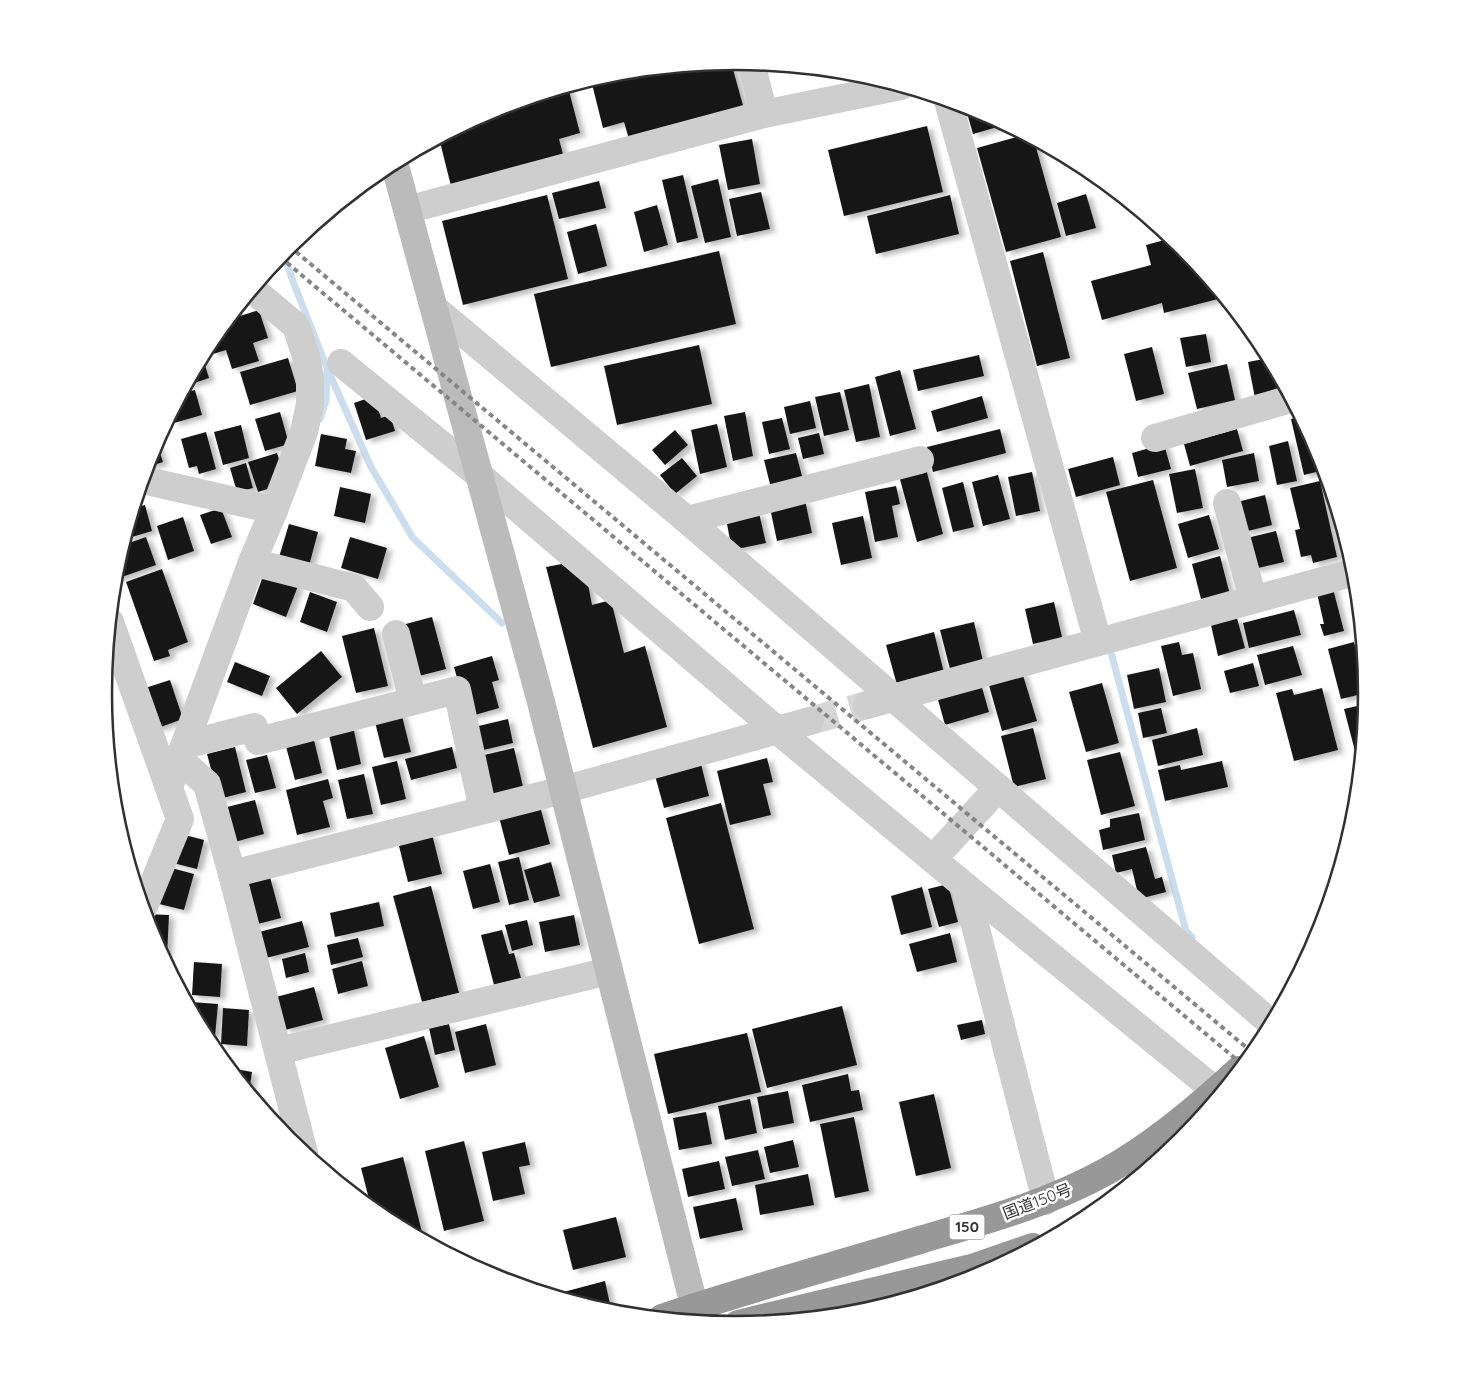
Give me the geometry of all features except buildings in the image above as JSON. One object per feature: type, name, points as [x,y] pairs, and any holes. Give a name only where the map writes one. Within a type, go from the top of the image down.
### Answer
[{"type":"highway","name":"国道150号","points":[[696,1314],[1046,1201],[1107,1171],[1131,1156],[1208,1098]]},
{"type":"highway","name":"150","points":[[775,1315],[986,1263]]},
{"type":"street","points":[[753,70],[764,114]]},
{"type":"street","points":[[407,210],[764,114],[887,89]]},
{"type":"street","points":[[950,109],[1098,642]]},
{"type":"street","points":[[396,170],[563,790],[696,1314]]},
{"type":"street","points":[[169,787],[252,562],[304,432],[310,404],[310,378],[306,356],[296,326],[257,294]]},
{"type":"street","points":[[434,308],[687,520],[1266,1019]]},
{"type":"street","points":[[341,363],[480,476],[777,730],[1215,1090]]},
{"type":"street","points":[[1155,438],[1285,401]]},
{"type":"street","points":[[687,520],[920,460]]},
{"type":"street","points":[[149,481],[274,510]]},
{"type":"street","points":[[1227,503],[1253,599]]},
{"type":"street","points":[[252,562],[354,588],[370,607]]},
{"type":"street","points":[[867,705],[1347,574]]},
{"type":"street","points":[[396,634],[413,701]]},
{"type":"street","points":[[115,635],[180,818],[147,899]]},
{"type":"street","points":[[182,753],[254,727],[258,741],[457,690],[483,810]]},
{"type":"street","points":[[232,874],[563,790],[810,721]]},
{"type":"street","points":[[182,753],[207,784],[301,1140]]},
{"type":"street","points":[[934,859],[998,788]]},
{"type":"street","points":[[965,886],[1046,1201]]},
{"type":"street","points":[[278,1050],[609,971]]},
{"type":"waterway","points":[[286,261],[327,368],[371,467],[413,538],[502,623]]},
{"type":"waterway","points":[[320,419],[326,401],[327,371]]},
{"type":"waterway","points":[[1109,645],[1186,931],[1192,937]]},
{"type":"tunnel","points":[[810,721],[867,705]]},
{"type":"railway","points":[[295,251],[1247,1048]]},
{"type":"railway","points":[[285,262],[1237,1060]]}]
